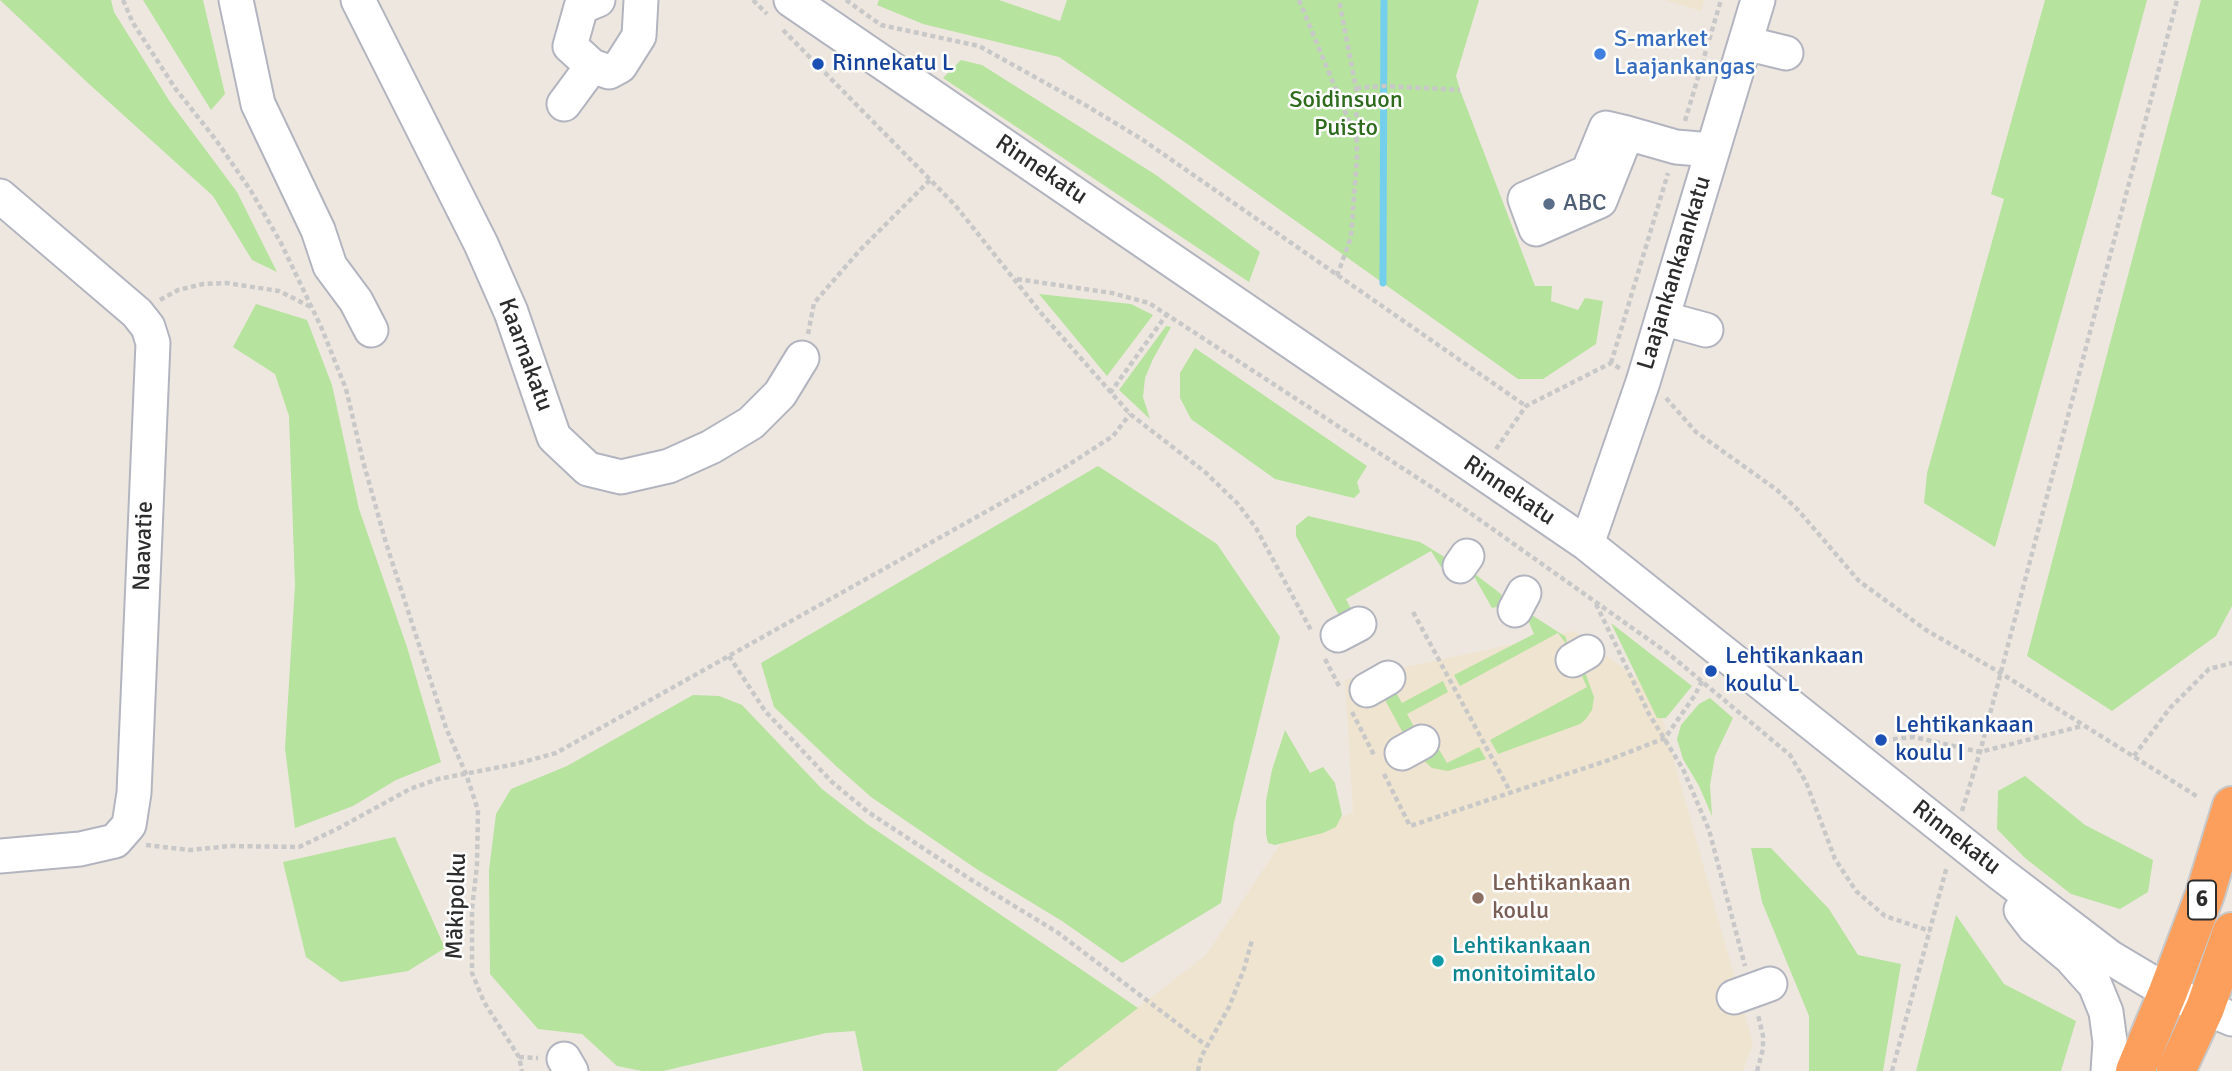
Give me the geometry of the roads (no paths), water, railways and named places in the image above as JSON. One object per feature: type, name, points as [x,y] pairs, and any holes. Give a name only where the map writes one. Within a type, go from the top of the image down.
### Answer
[{"type":"highway","name":"6","points":[[2135,1071],[2205,894],[2215,802]]},
{"type":"highway","name":"6","points":[[2176,1071],[2218,1013],[2232,932]]},
{"type":"street","points":[[236,0],[258,104],[318,230],[330,266],[356,301],[371,330]]},
{"type":"street","name":"Kaarnakatu","points":[[358,0],[481,244],[512,312],[554,437],[588,469],[621,477],[669,466],[711,447],[751,423],[780,394],[802,358]]},
{"type":"street","points":[[598,0],[581,7],[570,46],[592,66],[609,72],[620,66],[639,36],[641,0]]},
{"type":"street","name":"Laajankankaankatu","points":[[1587,544],[1643,382],[1758,0]]},
{"type":"street","name":"Rinnekatu","points":[[781,15],[1587,544],[2001,874],[2111,958],[2168,992],[2218,1013]]},
{"type":"street","points":[[1745,43],[1786,53]]},
{"type":"street","points":[[564,104],[592,66]]},
{"type":"street","points":[[1627,134],[1676,147],[1712,150]]},
{"type":"street","name":"Naavatie","points":[[0,196],[137,313],[148,327],[153,343],[134,793],[130,825],[115,841],[80,849],[0,856]]},
{"type":"street","points":[[1662,318],[1706,330]]},
{"type":"street","points":[[2001,874],[2008,894],[2034,927],[2070,957],[2095,985],[2106,1012],[2110,1042],[2108,1071]]},
{"type":"waterway","points":[[1383,283],[1384,0]]},
{"type":"place","name":"S-market Laajankangas","points":[[1600,54]]},
{"type":"place","name":"Rinnekatu L","points":[[818,64]]},
{"type":"place","name":"ABC","points":[[1549,204]]},
{"type":"place","name":"Lehtikankaan koulu L","points":[[1711,671]]},
{"type":"place","name":"Lehtikankaan koulu I","points":[[1881,740]]},
{"type":"place","name":"Lehtikankaan koulu","points":[[1478,898]]},
{"type":"place","name":"Lehtikankaan monitoimitalo","points":[[1438,961]]},
{"type":"park label","name":"Soidinsuon Puisto","points":[[1346,115]]}]
